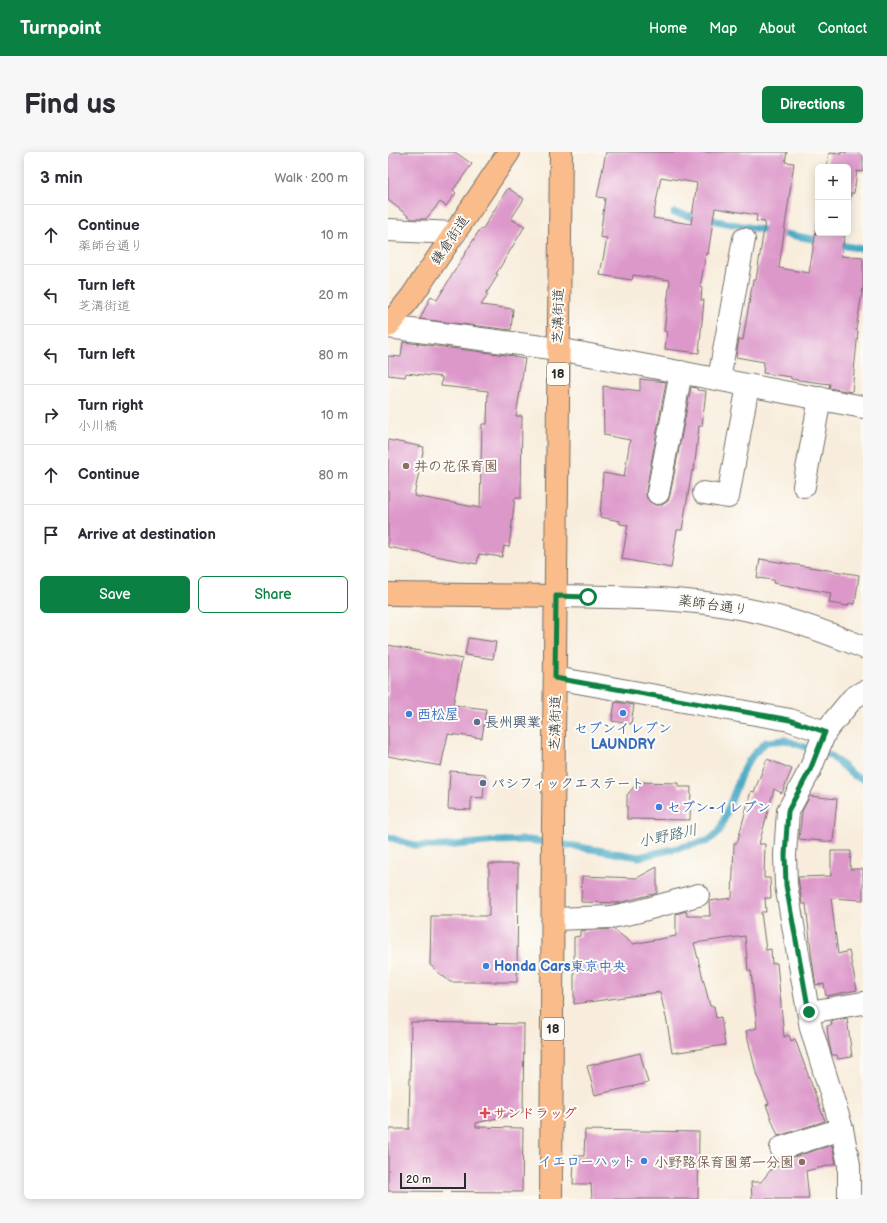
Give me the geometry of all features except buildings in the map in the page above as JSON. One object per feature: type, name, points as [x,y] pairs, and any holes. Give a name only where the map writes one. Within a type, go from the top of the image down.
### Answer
[{"type":"main road","name":"鎌倉街道","points":[[388,326],[412,296],[510,152]]},
{"type":"main road","name":"芝溝街道","points":[[551,1199],[553,823],[561,152]]},
{"type":"main road","points":[[388,594],[556,596]]},
{"type":"street","points":[[388,230],[455,233]]},
{"type":"street","points":[[719,379],[744,239]]},
{"type":"street","points":[[388,326],[558,348],[863,407]]},
{"type":"street","points":[[658,493],[681,372]]},
{"type":"street","points":[[704,493],[728,497],[748,385]]},
{"type":"street","points":[[804,486],[820,398]]},
{"type":"street","name":"薬師台通り","points":[[556,596],[649,598],[690,601],[744,609],[777,616],[815,628],[863,647]]},
{"type":"street","points":[[555,678],[790,720],[823,739]]},
{"type":"street","points":[[849,1199],[849,1165],[842,1129],[812,1028],[786,885],[785,855],[788,811],[810,770],[823,739],[853,698],[863,692]]},
{"type":"street","points":[[553,919],[611,917],[636,912],[698,895]]},
{"type":"street","points":[[809,1012],[863,1003]]},
{"type":"street","points":[[781,1148],[842,1129]]},
{"type":"waterway","points":[[674,213],[823,241]]},
{"type":"waterway","points":[[835,244],[863,249]]},
{"type":"waterway","name":"小野路川","points":[[388,837],[417,846],[445,846],[528,840],[639,857],[708,841],[719,832],[743,770],[753,755],[766,742],[785,740],[831,756],[855,776],[863,779]]},
{"type":"place","name":"井の花保育園","points":[[406,466]]},
{"type":"place","name":"セブンイレブン LAUNDRY","points":[[623,713]]},
{"type":"place","name":"西松屋","points":[[409,714]]},
{"type":"place","name":"長州興業","points":[[477,722]]},
{"type":"place","name":"パシフィックエステート","points":[[483,783]]},
{"type":"place","name":"セブン-イレブン","points":[[659,807]]},
{"type":"place","name":"Honda Cars東京中央","points":[[486,966]]},
{"type":"place","name":"サンドラッグ","points":[[485,1113]]},
{"type":"place","name":"イエローハット","points":[[644,1161]]},
{"type":"place","name":"小野路保育園第一分園","points":[[802,1162]]},
{"type":"route","points":[[588,597],[556,596],[555,678],[790,720],[825,732],[810,770],[788,811],[785,855],[786,885],[809,1012]]}]
